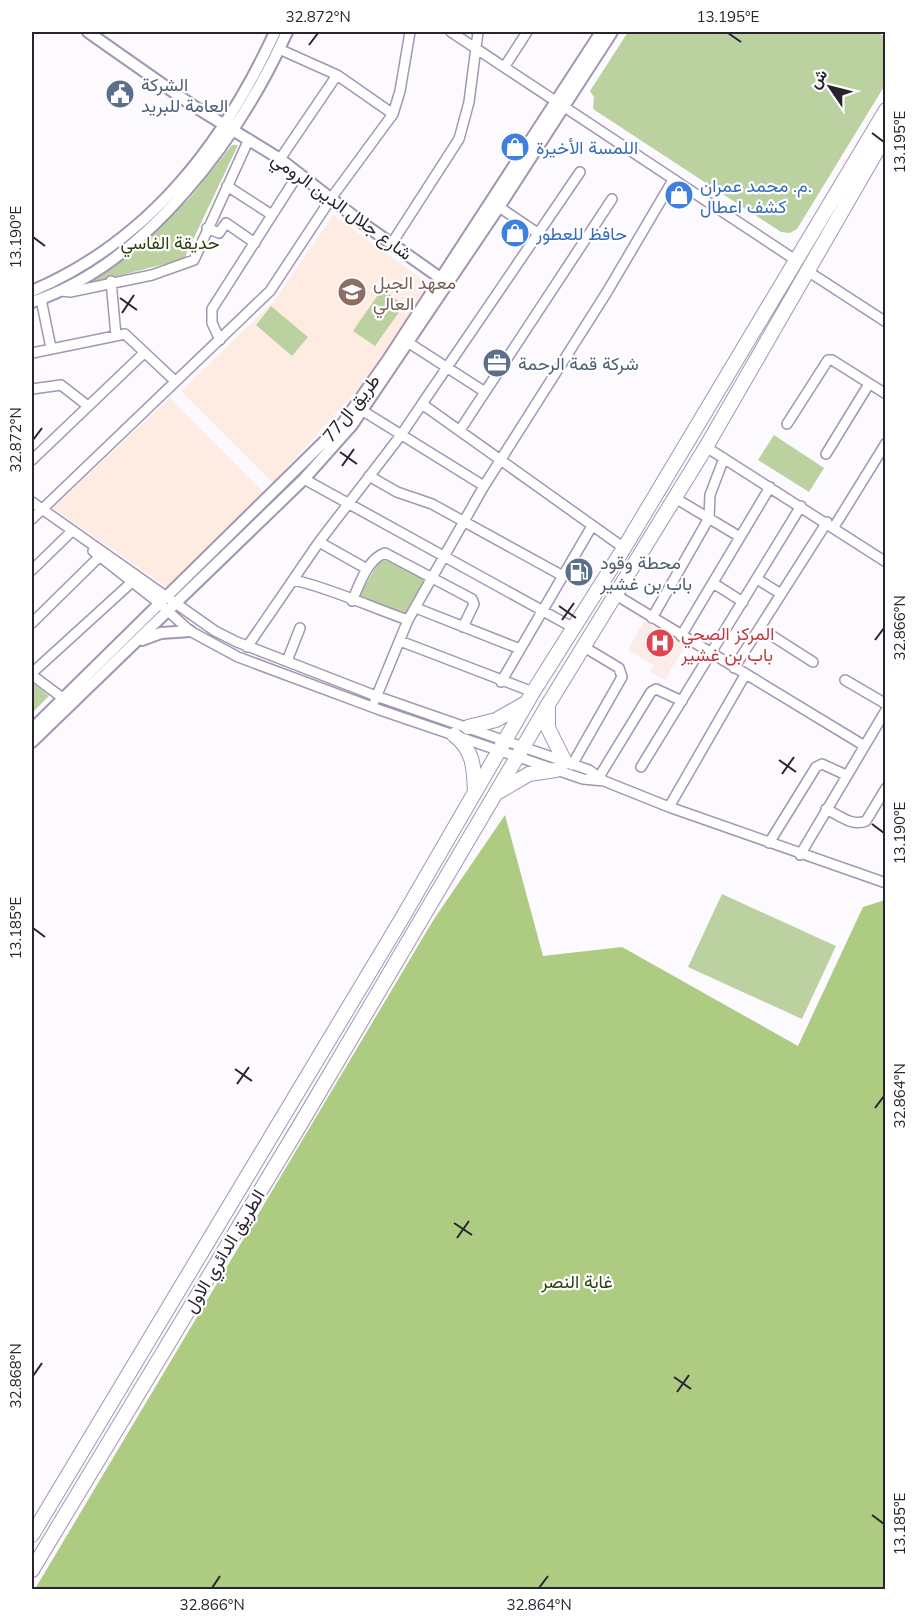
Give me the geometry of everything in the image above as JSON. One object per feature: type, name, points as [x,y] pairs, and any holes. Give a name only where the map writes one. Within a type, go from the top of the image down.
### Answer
[{"type":"highway","name":"الطريق الدائري الاول","points":[[32,1535],[402,920],[530,697],[572,627],[624,548],[885,110]]},
{"type":"highway","name":"الطريق الدائري الاول","points":[[32,1570],[549,703],[706,447],[809,272],[885,135]]},
{"type":"highway","points":[[468,727],[496,720],[530,697]]},
{"type":"highway","points":[[496,794],[529,774],[565,765],[549,728],[549,703]]},
{"type":"highway","points":[[454,735],[465,744],[472,757],[475,794]]},
{"type":"main road","name":"شارع جلال الدين الرومي","points":[[88,32],[229,128],[280,159],[444,281]]},
{"type":"main road","points":[[229,128],[275,32]]},
{"type":"main road","points":[[36,301],[85,278],[164,201],[229,128],[279,49],[287,32]]},
{"type":"main road","name":"طريق ال77","points":[[32,729],[167,602],[343,423],[444,281],[560,103],[602,32]]},
{"type":"main road","points":[[32,742],[136,642],[167,602],[304,479],[363,411],[409,343],[444,281],[499,207],[560,103],[612,32]]},
{"type":"main road","points":[[32,291],[107,256]]},
{"type":"main road","points":[[136,642],[160,633],[190,632]]},
{"type":"street","points":[[32,519],[270,291],[332,197],[393,114],[400,91],[410,32]]},
{"type":"street","points":[[451,32],[797,261]]},
{"type":"street","points":[[392,243],[459,139],[466,122],[477,32]]},
{"type":"street","points":[[505,66],[527,32]]},
{"type":"street","points":[[279,49],[337,75],[393,114]]},
{"type":"street","points":[[280,159],[337,75]]},
{"type":"street","points":[[61,291],[70,292],[111,281],[152,275],[194,260],[249,139]]},
{"type":"street","points":[[248,647],[319,542],[402,435],[580,172]]},
{"type":"street","points":[[220,340],[212,324],[213,309],[299,173]]},
{"type":"street","points":[[372,707],[408,620],[447,556],[484,486],[608,292],[673,180]]},
{"type":"street","points":[[227,186],[272,216]]},
{"type":"street","points":[[460,430],[612,199]]},
{"type":"street","points":[[499,207],[539,234]]},
{"type":"street","points":[[207,228],[219,233],[226,223],[255,243]]},
{"type":"street","points":[[809,272],[885,322]]},
{"type":"street","points":[[111,281],[121,335],[175,381]]},
{"type":"street","points":[[36,301],[51,348]]},
{"type":"street","points":[[32,353],[121,335]]},
{"type":"street","points":[[409,343],[485,392]]},
{"type":"street","points":[[32,460],[144,353]]},
{"type":"street","points":[[787,424],[828,360],[832,360],[885,393]]},
{"type":"street","points":[[826,454],[869,384]]},
{"type":"street","points":[[32,389],[61,385],[88,406]]},
{"type":"street","points":[[422,404],[501,458],[624,548]]},
{"type":"street","points":[[363,411],[484,486]]},
{"type":"street","points":[[735,668],[781,594],[885,443]]},
{"type":"street","points":[[706,447],[885,562]]},
{"type":"street","points":[[652,618],[709,518],[710,495],[724,458]]},
{"type":"street","points":[[369,476],[397,492],[422,499],[563,576]]},
{"type":"street","points":[[304,479],[572,627]]},
{"type":"street","points":[[681,636],[770,487]]},
{"type":"street","points":[[675,498],[740,537]]},
{"type":"street","points":[[32,502],[167,602],[190,632],[238,657],[454,735],[503,745]]},
{"type":"street","points":[[641,768],[801,506]]},
{"type":"street","points":[[43,510],[132,582],[215,631],[248,647],[376,696],[468,727],[503,745],[565,765],[669,807],[885,883]]},
{"type":"street","points":[[501,681],[592,526]]},
{"type":"street","points":[[32,570],[70,533]]},
{"type":"street","points":[[319,542],[367,569]]},
{"type":"street","points":[[352,601],[367,569],[377,557],[385,553],[474,602],[463,627]]},
{"type":"street","points":[[32,623],[100,556]]},
{"type":"street","points":[[294,579],[319,586],[352,601],[408,620]]},
{"type":"street","points":[[757,579],[781,594]]},
{"type":"street","points":[[64,699],[32,674],[132,582]]},
{"type":"street","points":[[712,583],[743,602]]},
{"type":"street","points":[[616,595],[863,745]]},
{"type":"street","points":[[416,608],[520,650]]},
{"type":"street","points":[[287,661],[300,628]]},
{"type":"street","points":[[760,628],[813,662]]},
{"type":"street","points":[[400,641],[501,681],[530,697]]},
{"type":"street","points":[[565,765],[622,677],[619,668],[584,647]]},
{"type":"street","points":[[669,807],[745,675]]},
{"type":"street","points":[[845,680],[885,704]]},
{"type":"street","points":[[602,779],[651,692],[656,689],[682,701]]},
{"type":"street","points":[[800,855],[885,710]]},
{"type":"street","points":[[769,843],[816,767],[822,764],[846,775]]},
{"type":"street","points":[[565,765],[588,781],[602,779]]},
{"type":"street","points":[[826,809],[855,823],[866,821],[885,788]]},
{"type":"shaded area","points":[[333,215],[429,284],[367,379],[273,483],[181,391],[275,300]]},
{"type":"shaded area","points":[[170,398],[265,494],[167,587],[53,508]]},
{"type":"shaded area","points":[[644,621],[686,644],[665,680],[650,672],[654,665],[628,650]]},
{"type":"green space","points":[[628,32],[876,32],[885,37],[885,85],[797,229],[790,233],[781,232],[593,109],[594,97],[590,91]]},
{"type":"green space","name":"حديقة الفاسي","points":[[232,145],[238,145],[184,259],[79,286],[135,247],[189,199]]},
{"type":"green space","points":[[382,289],[404,305],[375,346],[353,331]]},
{"type":"green space","points":[[271,306],[308,337],[292,356],[256,325]]},
{"type":"green space","points":[[774,435],[824,468],[809,492],[758,460]]},
{"type":"green space","points":[[381,558],[425,578],[406,616],[356,601]]},
{"type":"green space","points":[[32,682],[49,696],[32,713]]},
{"type":"green space","name":"غابة النصر","points":[[505,815],[543,956],[622,947],[798,1046],[863,907],[885,900],[885,1589],[35,1589],[434,919]]},
{"type":"green space","points":[[722,894],[836,946],[802,1019],[688,967]]},
{"type":"place","name":"الشركة العامة للبريد","points":[[120,94]]},
{"type":"place","name":"اللمسة الأخيرة","points":[[515,147]]},
{"type":"place","name":"م. محمد عمران. كشف اعطال","points":[[679,195]]},
{"type":"place","name":"حافظ للعطور","points":[[515,233]]},
{"type":"place","name":"معهد الجبل العالي","points":[[352,292]]},
{"type":"place","name":"شركة قمة الرحمة","points":[[497,363]]},
{"type":"place","name":"محطة وقود باب بن غشير","points":[[579,572]]},
{"type":"place","name":"المركز الصحي باب بن غشير","points":[[660,643]]}]
